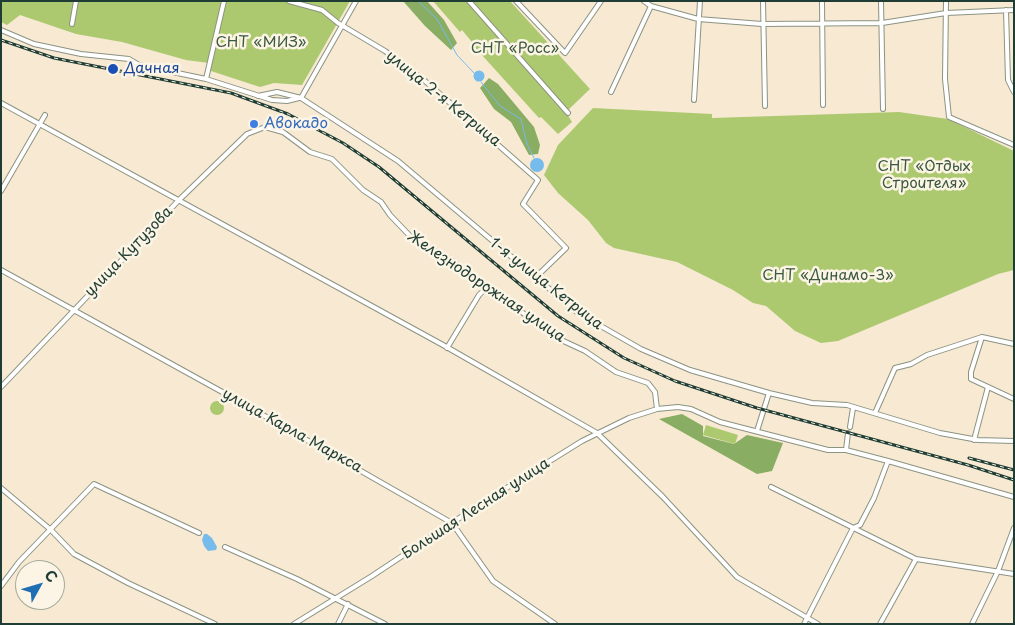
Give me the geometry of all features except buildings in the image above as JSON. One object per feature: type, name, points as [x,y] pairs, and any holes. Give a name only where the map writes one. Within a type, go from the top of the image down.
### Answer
[{"type":"street","points":[[72,24],[76,1]]},
{"type":"street","points":[[206,78],[224,1]]},
{"type":"street","name":"улица 2-я Кетрица","points":[[289,1],[322,10],[342,25],[385,51],[425,81],[538,180],[523,204],[566,248],[534,278]]},
{"type":"street","points":[[1,30],[34,44],[81,54],[129,59],[146,67],[206,78],[258,96],[279,101],[301,98],[356,1]]},
{"type":"street","points":[[469,1],[568,113]]},
{"type":"street","points":[[516,1],[565,53],[601,1]]},
{"type":"street","points":[[644,1],[651,6],[698,18],[762,24],[882,23],[946,13],[1014,10]]},
{"type":"street","points":[[694,100],[700,1]]},
{"type":"street","points":[[763,1],[762,24],[766,106]]},
{"type":"street","points":[[822,1],[823,105]]},
{"type":"street","points":[[882,1],[883,109]]},
{"type":"street","points":[[946,1],[945,79],[949,117],[1014,146]]},
{"type":"street","points":[[611,92],[651,6]]},
{"type":"street","points":[[1006,10],[1008,80],[1014,92]]},
{"type":"street","name":"1-я улица Кетрица","points":[[258,96],[277,92],[301,98],[398,161],[534,278],[578,313],[641,349],[690,370],[768,393],[812,403],[847,405],[940,433],[974,440],[1014,441]]},
{"type":"street","points":[[1,103],[180,200],[596,433],[663,497],[730,571],[818,624]]},
{"type":"street","points":[[1,191],[45,115]]},
{"type":"street","name":"улица Кутузова","points":[[1,387],[180,200],[247,134],[265,127]]},
{"type":"street","name":"Железнодорожная улица","points":[[265,127],[284,132],[310,152],[332,159],[363,190],[381,202],[405,232],[451,260],[557,338],[585,351],[616,372],[648,383],[655,392],[657,409]]},
{"type":"street","name":"улица Карла Маркса","points":[[1,270],[75,309],[452,523],[493,581],[555,624]]},
{"type":"street","points":[[446,348],[479,295],[487,287]]},
{"type":"street","points":[[875,413],[895,368],[912,364],[927,355],[982,337],[1014,344]]},
{"type":"street","points":[[982,337],[971,372],[971,379],[1014,399]]},
{"type":"street","points":[[974,440],[988,387]]},
{"type":"street","points":[[768,393],[757,432],[828,450],[846,450],[1014,498]]},
{"type":"street","name":"Большая Лесная улица","points":[[294,624],[596,433],[629,418],[657,409],[678,406],[692,409],[720,422],[757,432]]},
{"type":"street","points":[[850,427],[853,408]]},
{"type":"street","points":[[846,450],[848,433]]},
{"type":"street","points":[[804,624],[853,528],[860,525],[865,516],[888,461]]},
{"type":"street","points":[[1,586],[20,562],[94,484],[199,533]]},
{"type":"street","points":[[771,487],[916,559],[1014,574]]},
{"type":"street","points":[[1,488],[50,530],[74,554],[128,583],[215,624]]},
{"type":"street","points":[[972,624],[998,571],[1014,528]]},
{"type":"street","points":[[225,547],[335,597],[384,624]]},
{"type":"street","points":[[880,624],[916,559]]},
{"type":"street","points":[[338,624],[348,604]]},
{"type":"green space","name":"СНТ «МИЗ»","points":[[1,1],[350,1],[302,85],[274,83],[260,87],[211,71],[209,63],[186,60],[122,42],[76,34],[20,15],[7,25],[1,22]]},
{"type":"green space","points":[[403,1],[427,1],[444,20],[457,43],[451,50],[425,26]]},
{"type":"green space","name":"СНТ «Росс»","points":[[433,1],[510,1],[590,89],[566,112],[572,122],[558,134],[541,117],[539,118],[471,43],[462,30],[460,32]]},
{"type":"green space","points":[[489,78],[498,84],[534,127],[540,145],[538,154],[529,155],[511,122],[494,109],[480,88]]},
{"type":"green space","points":[[593,108],[712,114],[712,118],[899,112],[948,119],[1014,151],[1014,270],[998,274],[838,341],[821,343],[795,331],[766,306],[753,303],[733,290],[677,262],[614,248],[606,243],[588,220],[558,193],[544,175],[558,145]]},
{"type":"green space","points":[[217,401],[222,403],[224,408],[222,413],[217,415],[212,413],[210,408],[212,403]]},
{"type":"green space","points":[[682,414],[703,426],[703,436],[734,444],[747,435],[783,443],[772,471],[757,474],[659,419]]},
{"type":"green space","points":[[706,425],[738,435],[735,444],[703,435]]},
{"type":"water","points":[[479,70],[485,76],[479,82],[473,76]]},
{"type":"water","points":[[534,158],[540,158],[544,165],[540,172],[534,172],[530,168],[530,162]]},
{"type":"water","points":[[204,534],[212,538],[217,547],[216,550],[208,551],[204,546],[202,540]]},
{"type":"waterway","points":[[418,1],[437,19],[457,55],[474,73]]},
{"type":"waterway","points":[[481,82],[500,106],[521,119],[527,144],[534,158]]},
{"type":"railway","points":[[1,40],[54,58],[231,93],[288,114],[343,143],[379,167],[558,316],[624,358],[675,381],[757,408],[968,465],[1014,480]]},
{"type":"railway","points":[[969,458],[1014,470]]},
{"type":"place","name":"Дачная","points":[[113,69]]},
{"type":"place","name":"Авокадо","points":[[254,124]]},
{"type":"park label","name":"СНТ «Отдых Строителя»","points":[[924,176]]},
{"type":"park label","name":"СНТ «Динамо-3»","points":[[828,276]]}]
